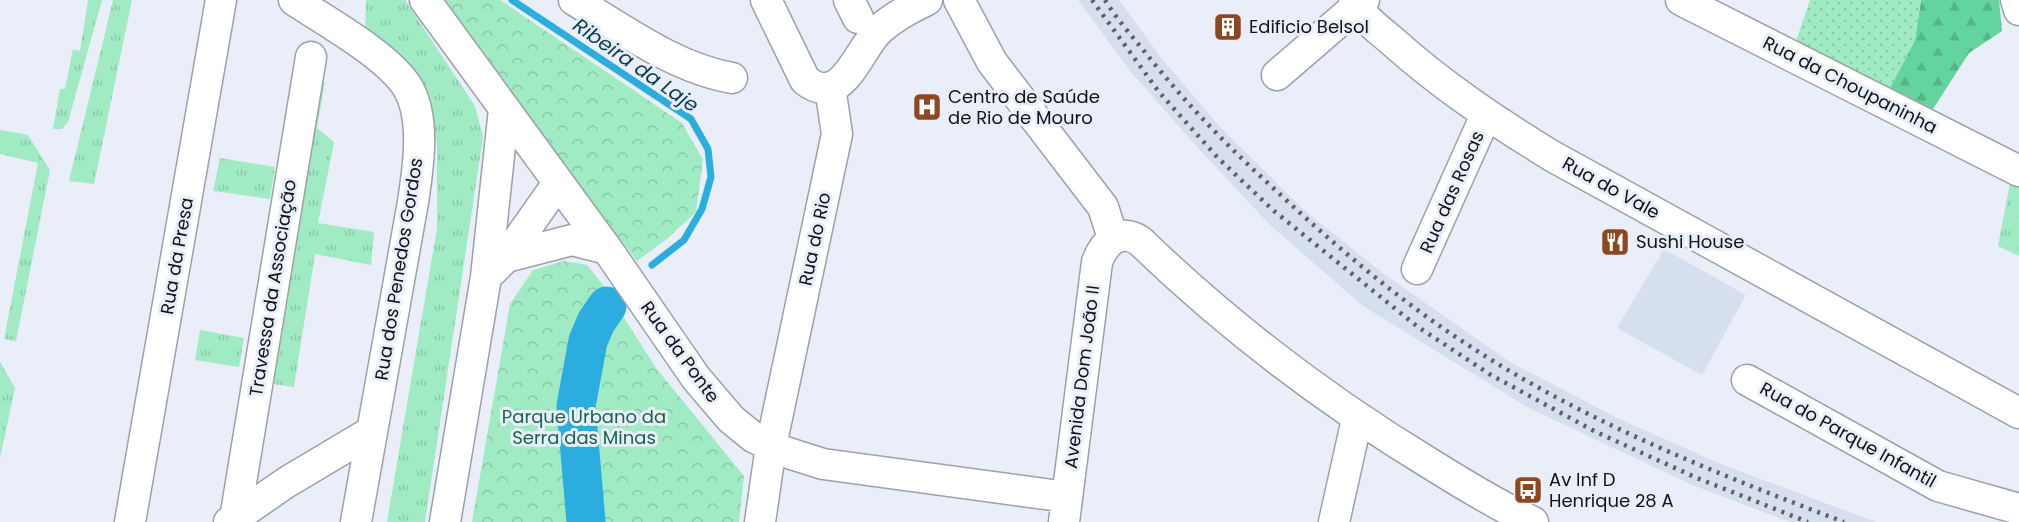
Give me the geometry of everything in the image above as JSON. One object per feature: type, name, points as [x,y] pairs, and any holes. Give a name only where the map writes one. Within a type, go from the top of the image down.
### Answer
[{"type":"street","name":"Rua da Presa","points":[[137,518],[221,0]]},
{"type":"street","name":"Rua dos Penedos Gordos","points":[[294,0],[382,60],[408,88],[419,127],[419,158],[413,202],[356,522]]},
{"type":"street","name":"Rua da Ponte","points":[[425,0],[607,249],[696,378],[716,403],[753,437],[771,446],[823,464],[1066,509]]},
{"type":"street","points":[[574,0],[664,54],[711,74],[732,78]]},
{"type":"street","points":[[766,0],[806,80],[818,87],[830,87],[848,76],[866,44],[880,29],[905,11],[927,0]]},
{"type":"street","points":[[959,0],[992,62],[1103,207],[1113,238],[1127,235],[1140,241],[1239,330],[1357,419],[1506,510],[1533,522]]},
{"type":"street","name":"Rua da Choupaninha","points":[[1681,0],[2019,171]]},
{"type":"street","points":[[2016,0],[2019,10]]},
{"type":"street","points":[[1276,75],[1358,2]]},
{"type":"street","name":"Rua do Vale","points":[[1358,2],[1370,21],[1425,71],[1486,115],[1552,156],[2019,413]]},
{"type":"street","name":"Travessa da Associação","points":[[232,520],[311,57]]},
{"type":"street","name":"Rua do Rio","points":[[760,522],[771,446],[837,134],[830,87]]},
{"type":"street","points":[[445,522],[496,267],[504,109]]},
{"type":"street","name":"Rua das Rosas","points":[[1417,268],[1486,115]]},
{"type":"street","points":[[496,267],[558,183]]},
{"type":"street","name":"Avenida Dom João II","points":[[1066,509],[1097,262],[1101,250],[1113,238]]},
{"type":"street","points":[[496,267],[572,240],[607,249]]},
{"type":"street","name":"Rua do Parque Infantil","points":[[1747,380],[1938,486],[2019,509]]},
{"type":"street","points":[[1334,522],[1357,419]]},
{"type":"street","points":[[232,520],[287,482],[372,432]]},
{"type":"shaded area","points":[[1078,0],[1119,0],[1162,59],[1219,126],[1305,211],[1384,274],[1510,362],[1615,417],[1723,465],[1876,522],[1790,522],[1692,485],[1529,408],[1363,306],[1270,225],[1198,148],[1131,72]]},
{"type":"shaded area","points":[[1664,249],[1746,295],[1702,375],[1617,328]]},
{"type":"green space","points":[[88,0],[102,0],[68,122],[62,129],[53,129],[60,89],[65,89],[73,49],[80,51]]},
{"type":"green space","points":[[113,0],[132,0],[94,184],[69,181]]},
{"type":"green space","points":[[366,0],[405,0],[475,106],[483,137],[425,522],[387,522],[437,228],[437,144],[430,109],[365,30]]},
{"type":"green space","points":[[441,0],[500,0],[682,123],[703,160],[696,212],[667,239],[637,261],[509,95]]},
{"type":"green space","points":[[1810,0],[1921,0],[1915,40],[1890,88],[1795,44]]},
{"type":"green space","points":[[1921,0],[1999,0],[2002,31],[1969,53],[1933,109],[1890,88],[1915,40]]},
{"type":"green space","points":[[311,80],[325,82],[317,128],[334,142],[318,223],[374,232],[371,265],[315,254],[294,387],[273,384]]},
{"type":"green space","points":[[0,130],[28,135],[50,170],[16,341],[4,339],[38,163],[0,154]]},
{"type":"green space","points":[[220,158],[275,167],[270,199],[213,191]]},
{"type":"green space","points":[[2011,178],[2019,183],[2019,256],[1998,246]]},
{"type":"green space","name":"Parque Urbano da Serra das Minas","points":[[564,261],[587,265],[603,285],[656,368],[744,476],[739,522],[472,522],[510,304],[533,270]]},
{"type":"green space","points":[[200,330],[244,338],[239,367],[195,360]]},
{"type":"green space","points":[[0,362],[15,388],[0,458]]},
{"type":"waterway","name":"Ribeira da Laje","points":[[512,0],[691,119],[708,149],[711,177],[702,209],[684,240],[652,265]]},
{"type":"waterway","points":[[586,522],[576,406],[588,341],[596,322],[607,306]]},
{"type":"railway","points":[[1092,0],[1159,92],[1218,158],[1274,211],[1418,327],[1491,375],[1596,432],[1697,478],[1808,522]]},
{"type":"railway","points":[[1105,0],[1174,87],[1237,154],[1342,250],[1442,327],[1512,373],[1604,422],[1699,465],[1844,522]]},
{"type":"place","name":"Edificio Belsol","points":[[1228,27]]},
{"type":"place","name":"Centro de Saúde de Rio de Mouro","points":[[927,107]]},
{"type":"place","name":"Sushi House","points":[[1615,242]]},
{"type":"place","name":"Av Inf D Henrique 28 A","points":[[1528,490]]}]
